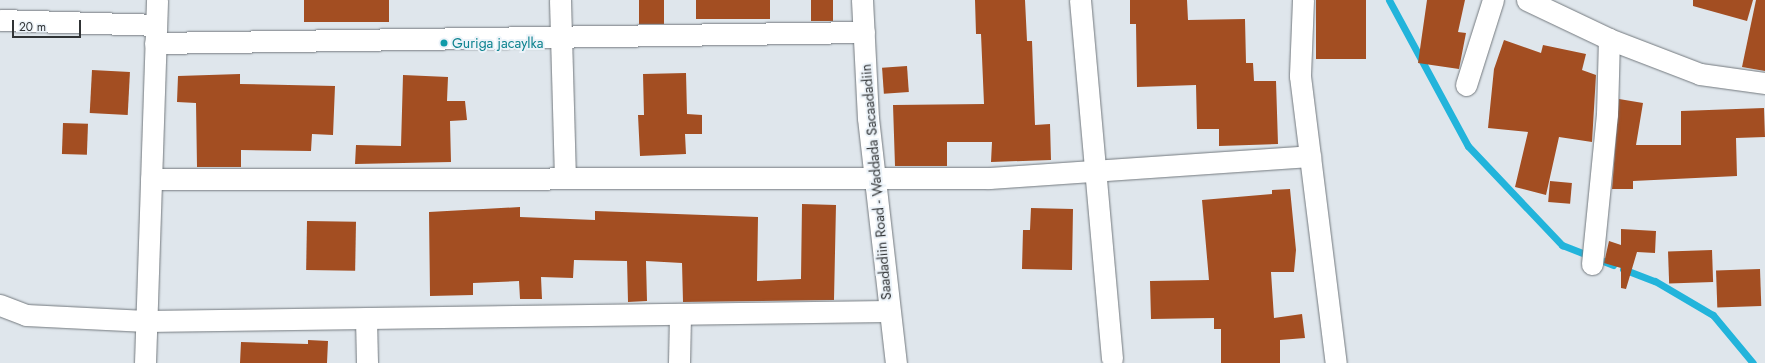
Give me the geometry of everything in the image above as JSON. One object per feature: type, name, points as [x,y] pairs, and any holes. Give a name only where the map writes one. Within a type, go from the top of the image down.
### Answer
[{"type":"street","points":[[145,363],[157,0]]},
{"type":"street","points":[[560,0],[565,177]]},
{"type":"street","name":"Saadadiin Road - Waddada Sacaadadiin","points":[[862,0],[874,176],[888,311],[896,363]]},
{"type":"street","points":[[1080,0],[1112,358]]},
{"type":"street","points":[[1303,0],[1300,76],[1336,363]]},
{"type":"street","points":[[1466,85],[1493,0]]},
{"type":"street","points":[[1527,0],[1608,39],[1700,74],[1765,83]]},
{"type":"street","points":[[0,20],[156,34],[561,36],[864,32]]},
{"type":"street","points":[[1592,264],[1607,114],[1608,39]]},
{"type":"street","points":[[151,179],[874,176],[1038,177],[1096,170],[1310,156]]},
{"type":"street","points":[[0,305],[26,315],[146,321],[888,311]]},
{"type":"street","points":[[680,314],[680,363]]},
{"type":"street","points":[[366,318],[367,363]]},
{"type":"building","points":[[304,0],[389,0],[389,22],[304,22]]},
{"type":"building","points":[[639,0],[664,0],[664,24],[639,24]]},
{"type":"building","points":[[696,0],[770,0],[770,19],[696,19]]},
{"type":"building","points":[[811,0],[833,0],[833,21],[811,21]]},
{"type":"building","points":[[975,0],[1025,0],[1027,41],[1032,41],[1035,125],[1050,124],[1051,160],[991,162],[992,142],[947,142],[947,166],[895,166],[893,105],[984,104],[981,34],[976,34]]},
{"type":"building","points":[[1130,0],[1187,0],[1188,20],[1245,19],[1246,63],[1253,63],[1254,81],[1276,81],[1278,144],[1219,146],[1219,129],[1197,129],[1196,85],[1137,87],[1136,24],[1130,24]]},
{"type":"building","points":[[1316,0],[1366,0],[1366,59],[1316,59]]},
{"type":"building","points":[[1427,0],[1465,0],[1458,32],[1466,33],[1459,69],[1418,63]]},
{"type":"building","points":[[1693,0],[1753,0],[1747,21],[1693,6]]},
{"type":"building","points":[[1756,0],[1765,0],[1765,71],[1742,67]]},
{"type":"building","points":[[1504,40],[1541,53],[1543,45],[1586,54],[1582,70],[1596,75],[1592,142],[1559,137],[1546,195],[1515,187],[1528,132],[1488,128],[1494,69]]},
{"type":"building","points":[[907,66],[909,92],[884,94],[882,68]]},
{"type":"building","points":[[92,70],[130,72],[128,115],[90,113]]},
{"type":"building","points":[[686,73],[687,114],[702,115],[702,134],[685,134],[686,154],[640,156],[638,115],[644,115],[643,74]]},
{"type":"building","points":[[240,74],[240,84],[335,86],[333,135],[312,134],[311,151],[241,150],[241,167],[197,167],[196,103],[177,102],[178,76]]},
{"type":"building","points":[[403,75],[448,77],[447,101],[465,101],[467,120],[450,121],[451,162],[355,164],[356,145],[401,146]]},
{"type":"building","points":[[1619,99],[1643,103],[1636,145],[1681,145],[1681,111],[1764,108],[1765,137],[1736,138],[1737,176],[1633,181],[1633,189],[1612,189]]},
{"type":"building","points":[[63,123],[88,124],[87,155],[62,154]]},
{"type":"building","points":[[1550,181],[1572,183],[1570,204],[1548,202]]},
{"type":"building","points":[[1290,189],[1296,250],[1294,272],[1271,272],[1274,318],[1302,314],[1305,338],[1280,340],[1280,363],[1221,363],[1221,329],[1214,329],[1214,318],[1151,319],[1150,281],[1209,280],[1202,200],[1272,194],[1272,190]]},
{"type":"building","points":[[802,204],[836,205],[834,300],[683,302],[682,263],[646,261],[647,301],[628,302],[627,261],[574,260],[573,278],[541,277],[542,299],[520,299],[519,281],[473,283],[473,295],[430,296],[429,212],[520,207],[520,217],[595,220],[595,211],[758,217],[757,281],[801,279]]},
{"type":"building","points":[[1031,208],[1073,209],[1072,270],[1022,269],[1023,230],[1030,230]]},
{"type":"building","points":[[307,221],[356,222],[355,271],[306,270]]},
{"type":"building","points":[[1621,229],[1656,231],[1655,253],[1637,252],[1626,289],[1621,288],[1621,268],[1604,263],[1609,241],[1621,245]]},
{"type":"building","points":[[1712,250],[1713,282],[1669,284],[1668,252]]},
{"type":"building","points":[[1760,269],[1761,306],[1717,308],[1716,271]]},
{"type":"building","points":[[308,340],[328,341],[327,363],[240,363],[241,342],[308,344]]},
{"type":"waterway","points":[[1389,0],[1468,146],[1562,245],[1613,265]]},
{"type":"waterway","points":[[1623,269],[1655,281],[1713,315],[1753,363]]},
{"type":"place","name":"Guriga jacaylka","points":[[444,43]]}]
